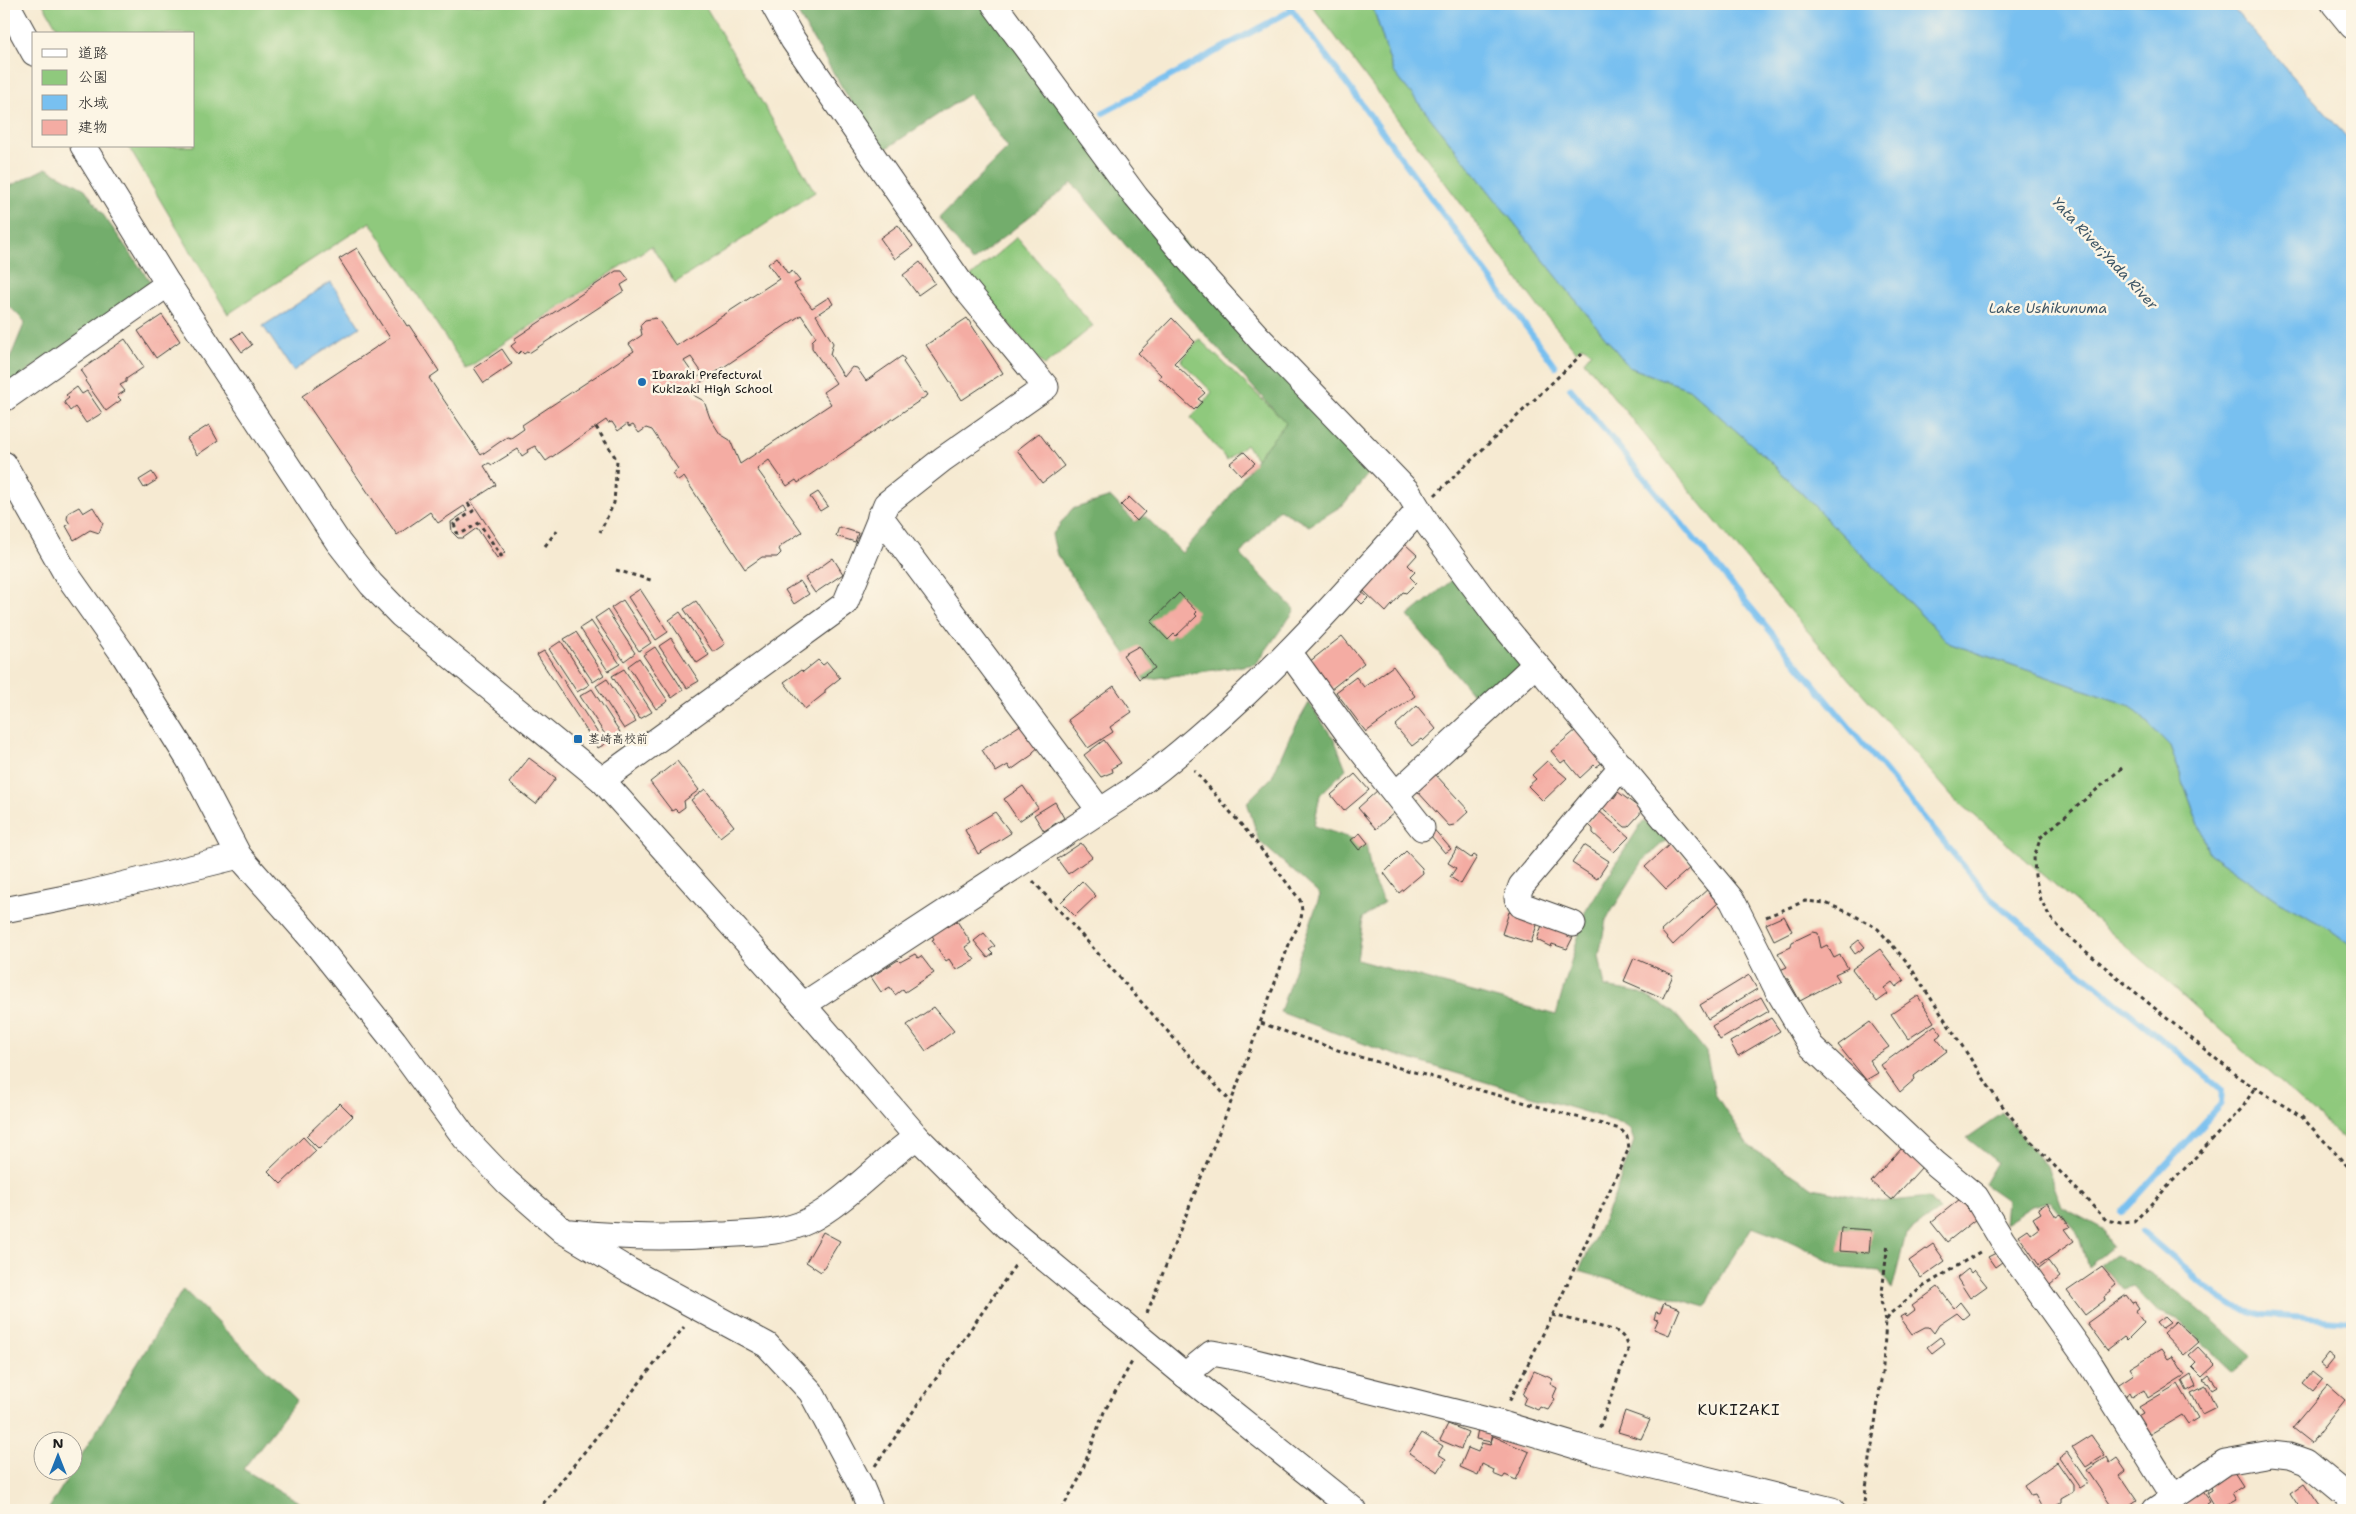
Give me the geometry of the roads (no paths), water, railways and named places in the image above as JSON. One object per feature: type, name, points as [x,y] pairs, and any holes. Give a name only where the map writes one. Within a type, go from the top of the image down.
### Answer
[{"type":"street","points":[[8,4],[32,49]]},
{"type":"street","points":[[602,780],[845,604],[886,504],[943,459],[1046,387],[960,282],[793,40],[774,4]]},
{"type":"street","points":[[994,4],[1136,197],[1259,338],[1408,492],[1418,511],[1496,616],[1732,900],[1777,989],[1811,1046],[1936,1164],[1976,1197],[2002,1240],[2090,1362],[2164,1504],[2226,1462],[2270,1454],[2289,1456],[2306,1462],[2352,1500]]},
{"type":"street","points":[[2334,4],[2352,26]]},
{"type":"street","points":[[84,148],[168,284],[338,542],[370,584],[400,615],[602,780],[804,1005],[917,1137],[964,1186],[1029,1245],[1185,1376],[1354,1510]]},
{"type":"street","points":[[4,399],[168,284]]},
{"type":"street","points":[[4,464],[65,572],[123,654],[189,760],[239,856],[314,941],[394,1041],[465,1138],[507,1182],[563,1231],[628,1270],[767,1345],[793,1370],[811,1392],[861,1486],[870,1510]]},
{"type":"street","points":[[804,1005],[1019,862],[1100,811],[1180,754],[1234,707],[1328,614],[1418,511]]},
{"type":"street","points":[[880,516],[1100,811]]},
{"type":"street","points":[[1289,652],[1349,736],[1422,828]]},
{"type":"street","points":[[1396,794],[1536,664]]},
{"type":"street","points":[[1573,924],[1521,905],[1517,898],[1521,886],[1622,766]]},
{"type":"street","points":[[4,910],[86,894],[239,856]]},
{"type":"street","points":[[563,1231],[614,1237],[678,1237],[760,1233],[794,1227],[824,1212],[917,1137]]},
{"type":"street","points":[[1185,1376],[1212,1353],[1240,1358],[1499,1423],[1592,1451],[1832,1510]]},
{"type":"water","name":"Lake Ushikunuma","points":[[1372,4],[2229,4],[2352,143],[2352,946],[2328,928],[2278,901],[2209,853],[2170,746],[2131,706],[1949,643],[1768,459],[1689,389],[1629,367],[1393,71]]},
{"type":"water","points":[[331,282],[360,327],[293,371],[263,326]]},
{"type":"waterway","points":[[1288,4],[1555,366]]},
{"type":"waterway","points":[[1103,113],[1292,10]]},
{"type":"waterway","points":[[1570,388],[1990,898],[2222,1089],[2221,1104],[2122,1212]]},
{"type":"waterway","points":[[2142,1231],[2218,1297],[2235,1308],[2264,1315],[2352,1321]]},
{"type":"place","name":"Ibaraki Prefectural Kukizaki High School","points":[[642,382]]},
{"type":"place","name":"茎崎高校前","points":[[578,739]]},
{"type":"district","name":"KUKIZAKI","points":[[1739,1410]]},
{"type":"water label","name":"Yata River;Yada River","points":[[2105,253]]}]
